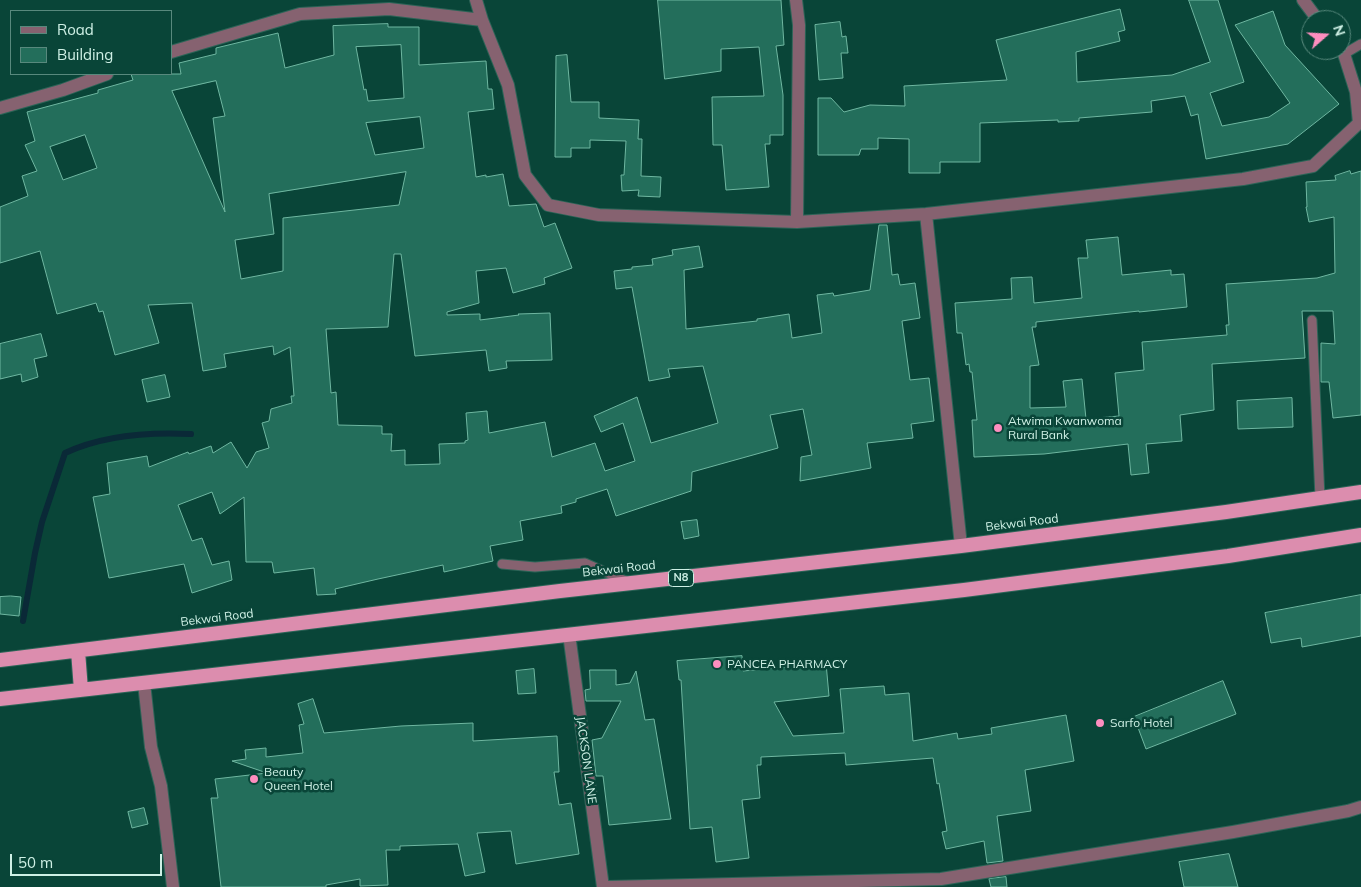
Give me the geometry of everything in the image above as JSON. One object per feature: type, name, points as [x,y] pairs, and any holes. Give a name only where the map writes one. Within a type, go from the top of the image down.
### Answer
[{"type":"highway","name":"Bekwai Road","points":[[0,660],[631,583],[961,546],[1226,512],[1361,492]]},
{"type":"highway","points":[[0,698],[964,590],[1228,556],[1361,536]]},
{"type":"highway","points":[[78,651],[81,690]]},
{"type":"street","points":[[476,0],[508,85],[525,175],[548,205],[599,214],[797,222],[926,214],[1242,179],[1313,166],[1360,122],[1356,92],[1346,60]]},
{"type":"street","points":[[796,0],[799,25],[797,222]]},
{"type":"street","points":[[172,52],[300,14],[389,9],[482,20]]},
{"type":"street","points":[[0,108],[63,90],[104,75]]},
{"type":"street","points":[[926,214],[961,546]]},
{"type":"street","name":"JACKSON LANE","points":[[569,634],[603,887]]},
{"type":"street","points":[[144,682],[151,747],[161,786],[173,887]]},
{"type":"street","points":[[608,887],[941,883],[1348,811],[1361,807]]},
{"type":"lane","points":[[1312,320],[1320,498]]},
{"type":"lane","points":[[502,564],[535,567],[585,563],[631,583]]},
{"type":"building","points":[[658,0],[781,0],[784,45],[776,46],[783,95],[783,135],[770,135],[770,144],[765,144],[769,187],[726,190],[722,145],[713,145],[712,97],[764,96],[759,47],[721,49],[721,71],[665,79]]},
{"type":"building","points":[[1189,0],[1218,0],[1244,82],[1210,93],[1222,126],[1269,117],[1290,103],[1235,25],[1273,11],[1285,45],[1339,104],[1288,144],[1206,159],[1198,114],[1191,116],[1185,96],[1151,101],[1152,112],[1079,118],[1079,121],[980,123],[980,162],[940,162],[940,173],[909,173],[909,139],[878,138],[878,149],[861,149],[859,155],[818,155],[818,98],[831,98],[844,112],[870,105],[905,106],[904,86],[1007,80],[996,40],[1120,9],[1125,30],[1118,32],[1120,41],[1076,52],[1077,82],[1172,75],[1210,62]]},
{"type":"building","points":[[840,22],[842,37],[846,36],[848,53],[841,53],[843,78],[819,80],[815,25]]},
{"type":"building","points":[[388,24],[388,27],[419,27],[419,65],[486,61],[488,89],[492,89],[494,109],[468,112],[476,177],[503,174],[509,206],[536,204],[544,227],[555,223],[572,268],[544,278],[545,284],[513,293],[506,268],[476,271],[479,303],[447,312],[447,315],[480,314],[480,320],[518,314],[550,313],[552,360],[506,361],[507,368],[489,371],[486,350],[415,356],[401,254],[394,254],[388,327],[326,329],[331,393],[336,392],[338,425],[382,426],[382,434],[392,434],[391,451],[405,450],[405,465],[440,464],[439,444],[465,443],[468,440],[466,413],[487,411],[489,433],[545,422],[552,457],[595,443],[605,471],[635,461],[623,423],[601,432],[594,416],[637,397],[651,443],[718,423],[703,366],[668,369],[670,377],[649,381],[632,287],[616,289],[614,271],[653,265],[652,259],[673,255],[672,250],[699,246],[703,267],[684,270],[686,329],[757,321],[757,319],[789,314],[792,338],[822,333],[817,295],[833,293],[834,296],[870,290],[879,225],[887,225],[892,275],[898,274],[900,285],[915,283],[920,318],[902,321],[910,380],[929,378],[934,421],[911,424],[913,438],[867,443],[871,468],[800,481],[801,457],[812,455],[803,409],[770,415],[778,448],[692,472],[691,491],[616,516],[607,489],[561,506],[562,513],[520,521],[523,540],[490,546],[493,561],[444,572],[443,565],[335,589],[336,594],[317,595],[314,568],[274,573],[272,562],[246,562],[244,497],[220,514],[212,492],[178,505],[192,541],[202,538],[212,565],[229,561],[232,580],[192,593],[184,564],[109,578],[93,497],[110,494],[107,463],[147,456],[149,467],[188,452],[189,454],[211,446],[213,453],[231,442],[247,468],[256,452],[269,448],[262,423],[269,421],[271,409],[292,403],[291,396],[294,396],[290,347],[274,355],[273,346],[224,354],[226,367],[203,371],[192,303],[148,305],[159,343],[115,355],[103,311],[99,312],[96,303],[57,314],[40,251],[0,263],[0,207],[28,196],[22,176],[37,171],[25,145],[35,141],[27,112],[98,93],[98,90],[133,80],[131,75],[181,74],[179,63],[216,54],[216,48],[278,33],[285,68],[334,55],[333,26]],"holes":[[[401,45],[404,98],[368,101],[366,89],[364,90],[356,47]],[[216,81],[225,116],[213,118],[225,212],[172,91]],[[420,117],[424,148],[375,155],[366,123]],[[85,135],[97,168],[63,180],[50,147]],[[406,172],[399,205],[283,218],[283,271],[241,279],[235,240],[274,234],[269,194]]]},
{"type":"building","points":[[567,55],[571,102],[599,102],[599,118],[639,120],[638,139],[642,139],[641,176],[661,177],[660,197],[638,196],[639,190],[622,191],[621,175],[624,175],[626,141],[590,140],[590,148],[571,148],[571,157],[555,157],[556,56]]},
{"type":"building","points":[[1350,171],[1351,174],[1361,171],[1361,415],[1333,418],[1329,382],[1321,382],[1321,343],[1335,344],[1333,311],[1302,311],[1305,358],[1212,364],[1214,410],[1180,415],[1182,441],[1146,444],[1149,473],[1131,475],[1128,444],[1044,454],[974,457],[972,420],[977,420],[972,372],[970,372],[969,364],[966,365],[962,333],[957,333],[955,303],[1012,299],[1011,278],[1032,277],[1034,303],[1082,298],[1078,258],[1088,258],[1086,240],[1118,237],[1122,275],[1171,270],[1171,275],[1184,274],[1187,307],[1036,322],[1036,327],[1032,327],[1039,365],[1030,366],[1030,408],[1066,407],[1063,381],[1082,379],[1086,419],[1119,416],[1115,373],[1144,370],[1142,342],[1227,335],[1226,325],[1229,325],[1226,284],[1317,278],[1335,273],[1334,217],[1309,222],[1306,207],[1306,182],[1336,180],[1335,176]]},
{"type":"building","points":[[41,334],[47,356],[34,359],[38,377],[22,382],[21,374],[0,379],[0,344]]},
{"type":"building","points":[[165,375],[170,397],[147,402],[142,380]]},
{"type":"building","points":[[1292,398],[1293,427],[1238,429],[1237,401]]},
{"type":"building","points":[[697,520],[699,536],[684,539],[681,522]]},
{"type":"building","points":[[1361,595],[1361,636],[1302,647],[1301,638],[1271,643],[1265,613]]},
{"type":"building","points":[[0,597],[21,597],[19,616],[0,614]]},
{"type":"building","points":[[742,656],[743,671],[826,663],[829,696],[774,702],[793,736],[844,733],[840,689],[884,686],[885,695],[909,693],[913,741],[957,733],[958,739],[992,734],[991,728],[1066,715],[1074,761],[1025,770],[1031,811],[997,816],[1003,861],[987,863],[984,841],[946,849],[942,832],[947,831],[933,758],[846,765],[845,753],[761,757],[761,765],[757,765],[760,798],[742,800],[749,858],[716,862],[712,827],[690,829],[681,680],[679,680],[677,661]]},
{"type":"building","points":[[534,669],[536,693],[518,694],[516,671]]},
{"type":"building","points":[[590,670],[616,670],[616,685],[630,683],[636,671],[645,720],[654,719],[671,819],[609,825],[603,776],[596,776],[592,740],[602,738],[621,701],[586,701],[585,690],[590,689]]},
{"type":"building","points":[[1223,681],[1236,714],[1146,749],[1134,717]]},
{"type":"building","points":[[313,699],[324,733],[401,726],[473,723],[473,741],[557,736],[559,772],[554,772],[559,805],[571,803],[579,854],[516,864],[511,831],[477,833],[485,872],[465,876],[458,844],[400,846],[400,850],[386,850],[388,885],[360,886],[360,879],[326,885],[326,887],[221,887],[211,798],[218,798],[215,779],[267,773],[232,761],[246,759],[245,750],[266,748],[266,757],[303,753],[299,725],[304,724],[298,704]]},
{"type":"building","points":[[144,808],[148,824],[132,828],[128,812]]},
{"type":"building","points":[[1229,854],[1238,887],[1184,887],[1179,862]]},
{"type":"building","points":[[1006,877],[1007,887],[991,887],[989,879]]},
{"type":"waterway","points":[[23,621],[42,522],[65,453],[95,442],[127,436],[191,434]]},
{"type":"place","name":"Atwima Kwanwoma Rural Bank","points":[[998,428]]},
{"type":"place","name":"PANCEA PHARMACY","points":[[717,664]]},
{"type":"place","name":"Sarfo Hotel","points":[[1100,723]]},
{"type":"place","name":"Beauty Queen Hotel","points":[[254,779]]}]
